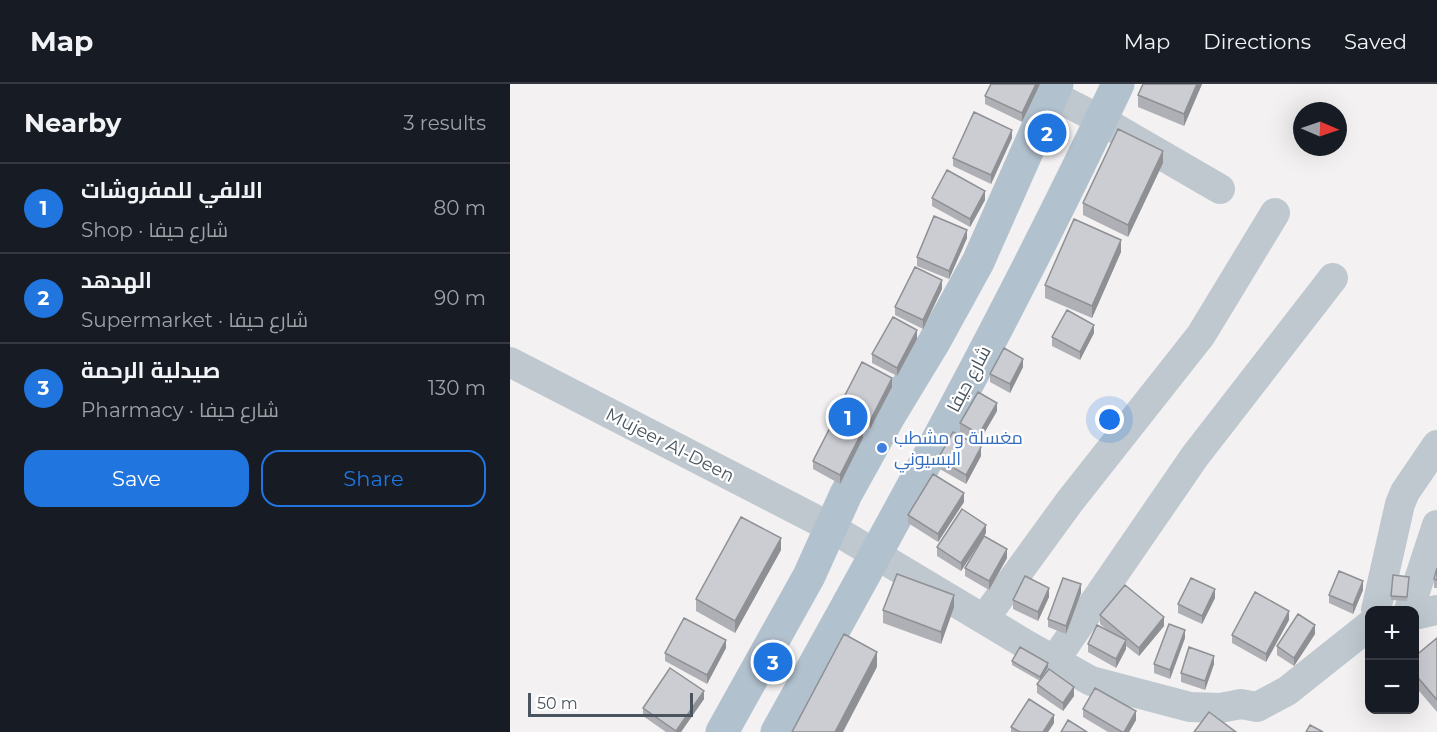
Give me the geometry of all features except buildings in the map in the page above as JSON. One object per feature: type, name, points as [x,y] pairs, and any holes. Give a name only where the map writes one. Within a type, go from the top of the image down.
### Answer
[{"type":"main road","name":"شارع حيفا","points":[[777,732],[877,554],[1059,208],[1118,84]]},
{"type":"main road","points":[[722,732],[809,576],[830,527],[888,418],[934,342],[978,262],[1055,89]]},
{"type":"street","points":[[1055,89],[1101,120],[1220,189]]},
{"type":"street","points":[[984,619],[1070,501],[1201,335],[1275,213]]},
{"type":"street","points":[[1054,661],[1195,456],[1333,278]]},
{"type":"street","name":"Mujeer Al-Deen","points":[[515,373],[830,527],[1091,681],[1190,707],[1220,708],[1241,704],[1257,707],[1287,691],[1365,629]]},
{"type":"street","points":[[1377,606],[1400,504],[1437,445]]},
{"type":"street","points":[[1410,606],[1437,525]]},
{"type":"street","points":[[1419,614],[1437,610]]},
{"type":"place","name":"الهدهد","points":[[1047,133]]},
{"type":"place","name":"الالفي للمفروشات","points":[[848,417]]},
{"type":"place","name":"مغسلة و مشطب البسيوني","points":[[882,448]]},
{"type":"place","name":"صيدلية الرحمة","points":[[773,662]]}]
